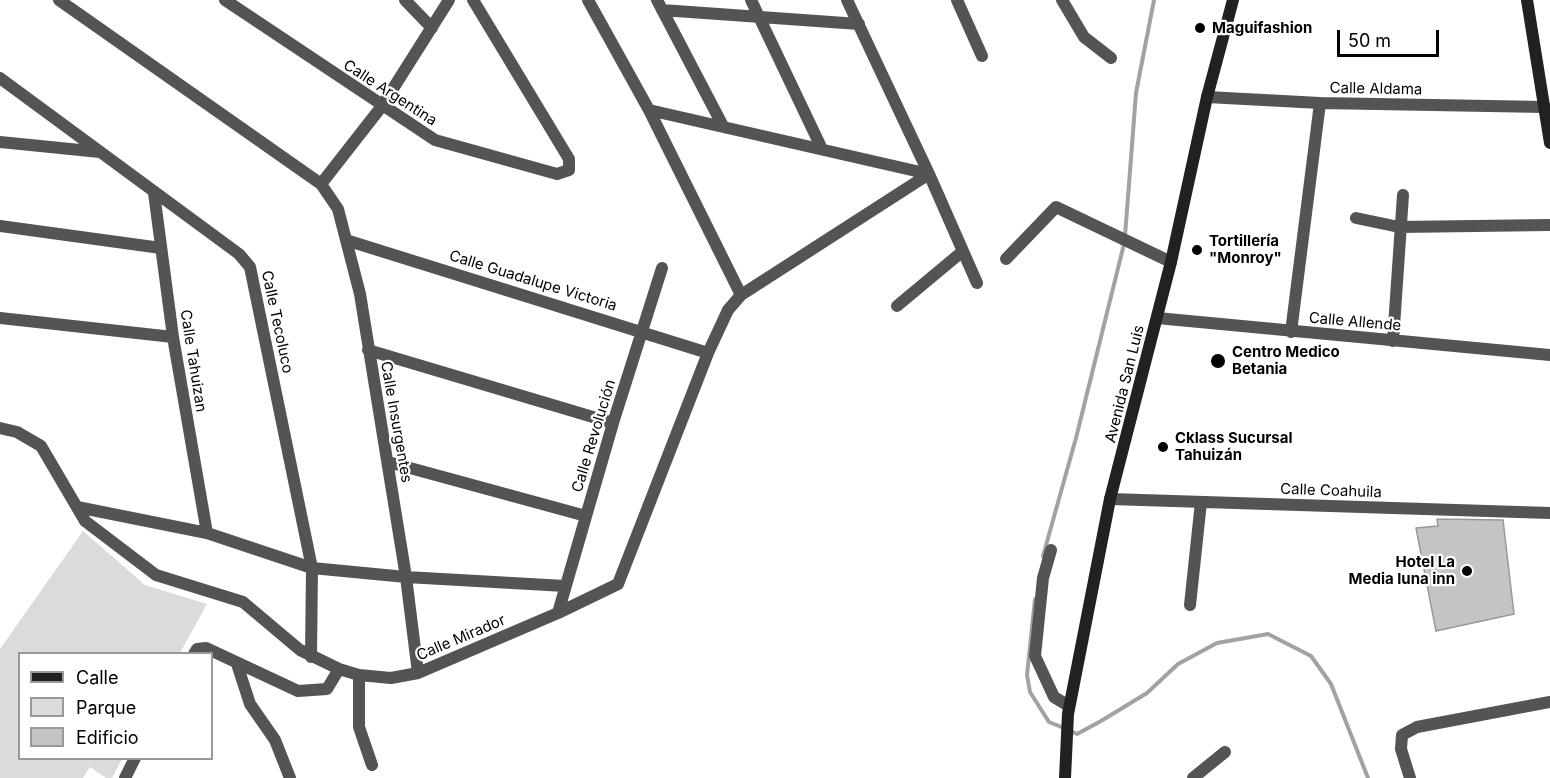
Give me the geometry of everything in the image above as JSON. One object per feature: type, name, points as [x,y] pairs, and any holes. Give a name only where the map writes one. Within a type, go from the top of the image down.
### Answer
[{"type":"street","points":[[59,0],[321,184],[382,106],[449,0]]},
{"type":"street","name":"Calle Argentina","points":[[225,0],[435,140],[557,174],[569,170],[569,159],[473,0]]},
{"type":"street","points":[[405,0],[432,28]]},
{"type":"street","points":[[588,0],[649,110],[741,295]]},
{"type":"street","points":[[752,0],[822,149]]},
{"type":"street","points":[[847,0],[929,174],[977,283]]},
{"type":"street","points":[[957,0],[982,56]]},
{"type":"street","points":[[1062,0],[1084,37],[1111,58]]},
{"type":"street","name":"Avenida San Luis","points":[[1065,778],[1069,710],[1110,500],[1171,262],[1207,97],[1233,0]]},
{"type":"street","points":[[1527,0],[1550,143]]},
{"type":"street","points":[[660,5],[723,126]]},
{"type":"street","points":[[660,5],[761,19],[859,24]]},
{"type":"street","name":"Calle Tecoluco","points":[[0,78],[239,254],[250,267],[312,568],[311,657]]},
{"type":"street","name":"Calle Aldama","points":[[1207,97],[1545,107]]},
{"type":"street","points":[[1291,332],[1320,102]]},
{"type":"street","points":[[649,110],[929,174]]},
{"type":"street","points":[[0,142],[101,152]]},
{"type":"street","points":[[708,353],[728,310],[741,295],[929,174]]},
{"type":"street","name":"Calle Insurgentes","points":[[321,184],[338,209],[360,294],[406,577],[418,673]]},
{"type":"street","name":"Calle Tahuizan","points":[[154,193],[173,337],[207,533]]},
{"type":"street","points":[[1393,341],[1399,227],[1403,195]]},
{"type":"street","points":[[1006,259],[1056,207],[1171,262]]},
{"type":"street","points":[[1356,218],[1399,227],[1550,225]]},
{"type":"street","points":[[0,226],[161,248]]},
{"type":"street","name":"Calle Guadalupe Victoria","points":[[348,241],[643,330],[708,353]]},
{"type":"street","points":[[897,306],[963,251]]},
{"type":"street","name":"Calle Revolución","points":[[558,613],[613,423],[662,268]]},
{"type":"street","points":[[0,318],[173,337]]},
{"type":"street","name":"Calle Allende","points":[[1157,318],[1550,355]]},
{"type":"street","points":[[368,350],[613,423]]},
{"type":"street","name":"Calle Mirador","points":[[0,429],[17,432],[41,446],[85,521],[156,575],[243,602],[311,657],[359,675],[391,678],[418,673],[558,613],[618,584],[708,353]]},
{"type":"street","points":[[388,462],[586,516]]},
{"type":"street","name":"Calle Coahuila","points":[[1110,500],[1550,513]]},
{"type":"street","points":[[1190,605],[1201,502]]},
{"type":"street","points":[[77,507],[207,533],[312,568],[406,577],[565,586]]},
{"type":"street","points":[[1051,550],[1043,578],[1035,656],[1054,697],[1069,710]]},
{"type":"street","points":[[195,651],[206,648],[298,691],[327,688],[339,669]]},
{"type":"street","points":[[237,664],[250,704],[275,740],[290,778]]},
{"type":"street","points":[[359,675],[359,727],[372,765]]},
{"type":"street","points":[[1410,778],[1401,749],[1402,735],[1417,727],[1550,702]]},
{"type":"street","points":[[1193,778],[1225,752]]},
{"type":"street","points":[[124,778],[134,760]]},
{"type":"green space","points":[[83,531],[145,585],[207,604],[181,652],[18,652],[18,760],[121,760],[112,778],[106,778],[90,767],[83,778],[0,778],[0,649]]},
{"type":"building","name":"Hotel La Media luna inn","points":[[1437,519],[1503,520],[1514,614],[1436,631],[1416,528],[1438,526]]},
{"type":"waterway","points":[[1125,236],[1136,93],[1154,0]]},
{"type":"waterway","points":[[1043,556],[1076,438],[1124,244]]},
{"type":"waterway","points":[[1035,599],[1027,675],[1030,692],[1049,722],[1064,728]]},
{"type":"waterway","points":[[1071,731],[1077,734],[1101,721],[1147,693],[1178,664],[1217,643],[1268,634],[1311,656],[1331,684],[1368,778]]},
{"type":"place","name":"Maguifashion","points":[[1200,28]]},
{"type":"place","name":"Tortillería \"Monroy\"","points":[[1197,250]]},
{"type":"place","name":"Centro Medico Betania","points":[[1218,361]]},
{"type":"place","name":"Cklass Sucursal Tahuizán","points":[[1163,447]]},
{"type":"place","name":"Hotel La Media luna inn","points":[[1467,571]]}]
